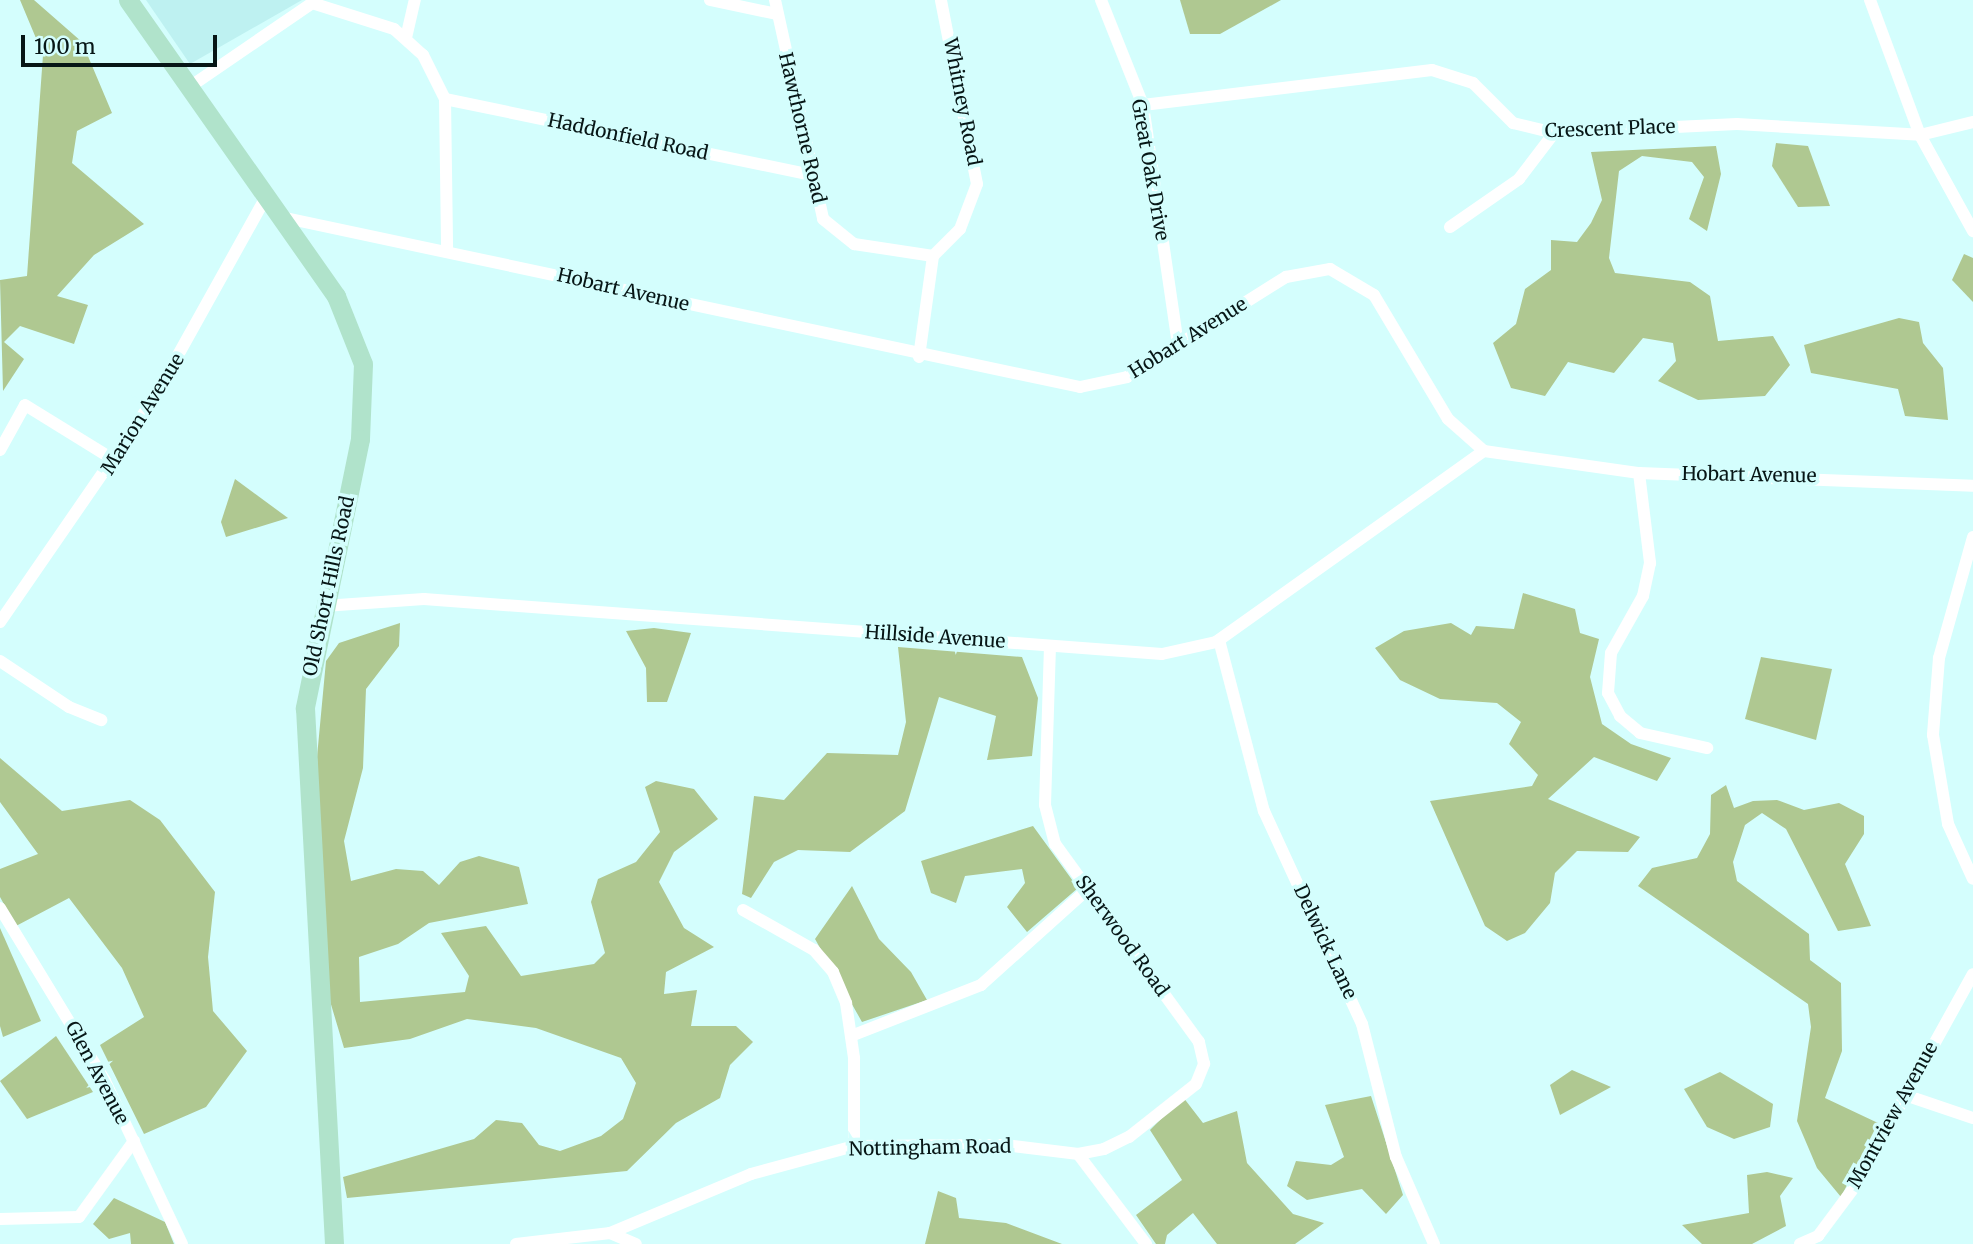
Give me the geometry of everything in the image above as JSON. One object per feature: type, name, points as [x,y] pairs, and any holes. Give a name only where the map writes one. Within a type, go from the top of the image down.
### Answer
[{"type":"main road","name":"Old Short Hills Road","points":[[128,0],[267,195],[348,319],[367,393],[309,674],[304,756],[334,1244]]},
{"type":"street","points":[[406,38],[415,0]]},
{"type":"street","points":[[710,0],[777,14]]},
{"type":"street","name":"Hawthorne Road","points":[[775,0],[811,174],[824,219],[836,236],[868,248],[933,256]]},
{"type":"street","name":"Whitney Road","points":[[933,256],[960,229],[977,184],[942,0]]},
{"type":"street","name":"Great Oak Drive","points":[[1101,0],[1143,105],[1178,346]]},
{"type":"street","points":[[1870,0],[1920,135],[1973,231]]},
{"type":"street","points":[[191,86],[313,3],[371,17],[406,38],[430,66],[445,99],[447,250]]},
{"type":"street","name":"Crescent Place","points":[[1143,105],[1432,70],[1473,83],[1513,123],[1554,133],[1737,124],[1920,135],[1973,122]]},
{"type":"street","name":"Haddonfield Road","points":[[445,99],[811,174]]},
{"type":"street","points":[[1450,227],[1518,179],[1554,133]]},
{"type":"street","name":"Marion Avenue","points":[[0,622],[114,460],[187,344],[267,195]]},
{"type":"street","name":"Hobart Avenue","points":[[281,216],[447,250],[919,357],[1044,382],[1103,386],[1178,346],[1286,277],[1330,269],[1374,295],[1448,419],[1484,451],[1639,473],[1973,486]]},
{"type":"street","points":[[919,357],[933,256]]},
{"type":"street","points":[[0,450],[25,405],[114,460]]},
{"type":"street","name":"Hillside Avenue","points":[[324,606],[424,599],[1162,654],[1219,640],[1484,451]]},
{"type":"street","points":[[1639,473],[1650,563],[1643,596],[1611,653],[1608,693],[1620,716],[1640,733],[1707,748]]},
{"type":"street","points":[[1973,537],[1939,658],[1933,735],[1948,824],[1973,879]]},
{"type":"street","name":"Delwick Lane","points":[[1219,640],[1264,811],[1362,1024],[1396,1157],[1434,1244]]},
{"type":"street","name":"Sherwood Road","points":[[1050,646],[1045,805],[1055,844],[1199,1042],[1203,1064],[1196,1084],[1129,1137],[1078,1154]]},
{"type":"street","points":[[0,661],[69,707],[102,720]]},
{"type":"street","points":[[851,1036],[981,985],[1088,889]]},
{"type":"street","name":"Glen Avenue","points":[[0,908],[98,1069],[182,1244]]},
{"type":"street","points":[[743,910],[814,950],[833,972],[851,1036],[854,1146]]},
{"type":"street","name":"Montview Avenue","points":[[1800,1244],[1817,1240],[1856,1185],[1902,1094],[1973,974]]},
{"type":"street","points":[[1902,1094],[1973,1118]]},
{"type":"street","points":[[0,1219],[79,1217],[134,1141]]},
{"type":"street","name":"Nottingham Road","points":[[516,1244],[610,1233],[751,1174],[854,1146],[1005,1145],[1078,1154]]},
{"type":"street","points":[[1078,1154],[1146,1244]]},
{"type":"street","points":[[610,1233],[636,1244]]},
{"type":"shaded area","points":[[146,0],[302,0],[190,64]]},
{"type":"green space","points":[[20,0],[34,0],[82,42],[112,113],[77,131],[72,163],[144,224],[94,255],[57,296],[88,305],[74,344],[20,326],[4,342],[24,359],[3,391],[0,280],[27,276],[43,55]]},
{"type":"green space","points":[[1180,0],[1281,0],[1220,34],[1190,34]]},
{"type":"green space","points":[[1776,143],[1808,146],[1830,206],[1798,207],[1772,166]]},
{"type":"green space","points":[[1716,146],[1721,174],[1707,231],[1689,219],[1704,177],[1692,162],[1642,156],[1619,171],[1609,258],[1615,273],[1690,282],[1710,296],[1718,341],[1773,336],[1790,365],[1765,396],[1698,400],[1658,381],[1676,361],[1673,343],[1643,338],[1614,373],[1568,362],[1545,396],[1511,388],[1493,343],[1516,324],[1525,289],[1551,270],[1551,240],[1577,242],[1591,223],[1602,200],[1591,152]]},
{"type":"green space","points":[[1964,254],[1973,258],[1973,302],[1952,280]]},
{"type":"green space","points":[[1899,318],[1919,322],[1923,343],[1943,368],[1948,420],[1905,416],[1898,389],[1811,373],[1804,345]]},
{"type":"green space","points":[[235,479],[288,518],[226,537],[221,522]]},
{"type":"green space","points":[[1523,593],[1575,609],[1580,633],[1599,639],[1590,677],[1602,724],[1631,744],[1671,758],[1657,781],[1594,757],[1548,799],[1640,837],[1628,852],[1577,851],[1555,873],[1550,903],[1525,933],[1507,941],[1485,926],[1430,801],[1532,786],[1538,775],[1509,744],[1521,722],[1497,703],[1440,699],[1400,680],[1375,648],[1404,631],[1451,623],[1471,635],[1476,626],[1514,629]]},
{"type":"green space","points":[[400,623],[399,646],[366,689],[363,768],[344,841],[351,881],[396,869],[423,871],[439,885],[460,862],[479,856],[519,867],[528,904],[429,923],[398,944],[359,957],[360,1002],[465,992],[469,976],[441,933],[486,926],[521,976],[594,964],[605,953],[591,902],[598,879],[636,862],[660,832],[645,787],[656,781],[694,789],[718,819],[674,852],[659,882],[684,928],[714,947],[666,972],[664,994],[697,990],[691,1026],[736,1026],[753,1042],[730,1065],[720,1098],[676,1123],[627,1171],[347,1198],[343,1177],[474,1139],[496,1120],[522,1123],[539,1145],[560,1151],[601,1136],[623,1119],[636,1083],[621,1058],[536,1028],[467,1019],[410,1039],[344,1048],[327,991],[317,757],[326,661],[339,643]]},
{"type":"green space","points":[[654,628],[691,633],[667,702],[647,702],[646,668],[626,631]]},
{"type":"green space","points":[[898,647],[1022,657],[1038,698],[1032,756],[987,760],[996,716],[939,697],[905,811],[850,852],[798,850],[774,862],[751,898],[742,894],[754,796],[784,800],[827,753],[898,755],[906,722]]},
{"type":"green space","points":[[1761,657],[1832,669],[1816,740],[1745,719]]},
{"type":"green space","points":[[0,758],[62,811],[130,800],[160,820],[215,892],[208,957],[213,1011],[247,1051],[206,1107],[144,1134],[100,1045],[144,1017],[122,968],[69,898],[16,926],[0,897],[0,869],[38,854],[0,802]]},
{"type":"green space","points":[[1726,785],[1734,808],[1753,801],[1777,800],[1804,810],[1839,803],[1864,816],[1864,834],[1845,864],[1871,926],[1838,931],[1786,829],[1762,813],[1745,825],[1733,862],[1737,881],[1809,934],[1810,960],[1841,983],[1842,1051],[1825,1098],[1878,1123],[1841,1197],[1817,1168],[1797,1121],[1811,1027],[1808,1004],[1638,886],[1652,868],[1697,858],[1710,834],[1711,795]]},
{"type":"green space","points":[[1033,826],[1078,888],[1027,932],[1007,907],[1025,883],[1022,869],[965,876],[956,903],[931,893],[921,861]]},
{"type":"green space","points":[[852,886],[879,939],[911,972],[927,1000],[862,1022],[815,939]]},
{"type":"green space","points":[[0,928],[41,1021],[3,1037],[0,1026]]},
{"type":"green space","points":[[56,1036],[93,1092],[27,1119],[0,1081]]},
{"type":"green space","points":[[1572,1070],[1611,1087],[1560,1115],[1550,1085]]},
{"type":"green space","points":[[1720,1072],[1773,1104],[1770,1127],[1734,1139],[1707,1127],[1684,1089]]},
{"type":"green space","points":[[1371,1096],[1403,1195],[1386,1214],[1362,1189],[1307,1200],[1287,1186],[1296,1161],[1331,1165],[1344,1157],[1325,1105]]},
{"type":"green space","points":[[1183,1097],[1203,1123],[1237,1111],[1247,1163],[1293,1214],[1324,1223],[1295,1244],[1217,1244],[1193,1213],[1167,1235],[1165,1244],[1156,1244],[1136,1215],[1182,1180],[1150,1130]]},
{"type":"green space","points":[[1767,1172],[1793,1178],[1780,1196],[1786,1226],[1752,1244],[1702,1244],[1682,1225],[1749,1213],[1747,1175]]},
{"type":"green space","points":[[938,1191],[956,1198],[959,1218],[1006,1223],[1062,1244],[925,1244]]},
{"type":"green space","points":[[114,1198],[165,1222],[174,1244],[131,1244],[130,1233],[109,1239],[93,1224]]}]
